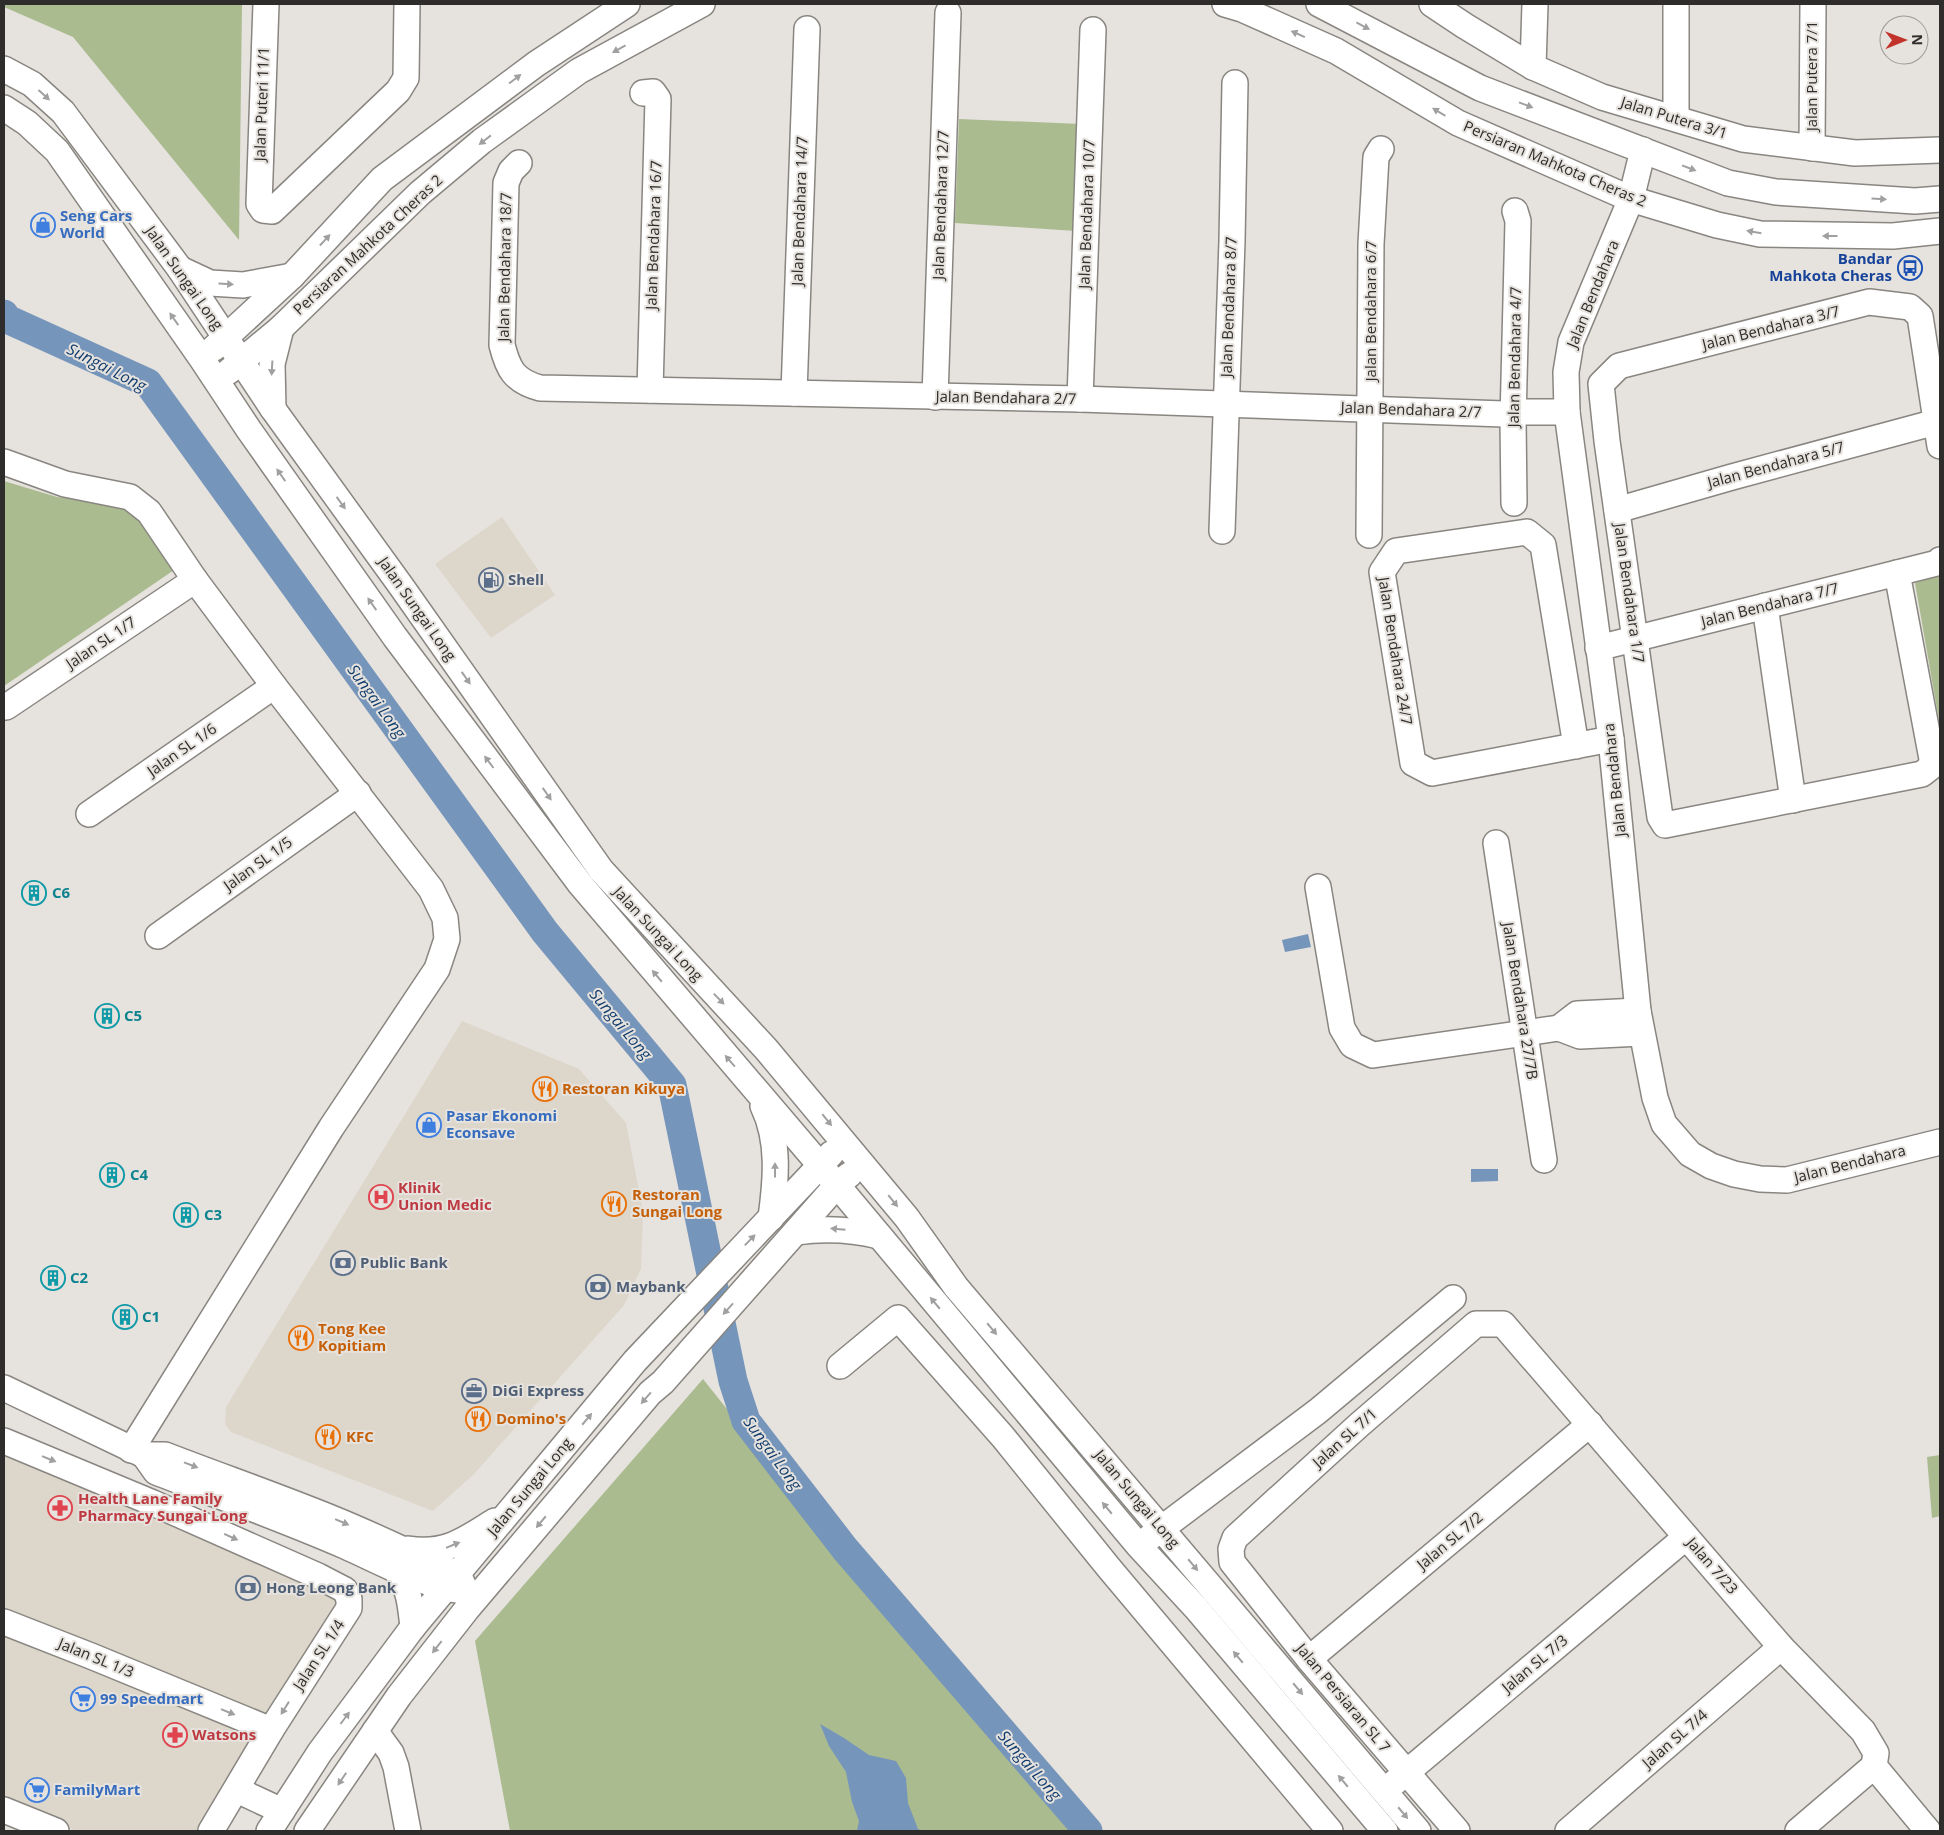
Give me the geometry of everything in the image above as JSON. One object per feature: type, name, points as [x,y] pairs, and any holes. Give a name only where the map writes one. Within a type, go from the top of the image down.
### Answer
[{"type":"street","name":"Jalan Puteri 11/1","points":[[266,4],[259,204],[263,210],[272,211],[398,91],[406,78],[407,4]]},
{"type":"street","name":"Persiaran Mahkota Cheras 2","points":[[202,359],[292,276],[382,179],[536,64],[627,4]]},
{"type":"street","name":"Persiaran Mahkota Cheras 2","points":[[217,382],[281,328],[420,193],[482,141],[579,71],[702,4]]},
{"type":"street","name":"Persiaran Mahkota Cheras 2","points":[[1225,4],[1242,9],[1336,50],[1458,124],[1631,199],[1717,225],[1760,234],[1893,236],[1940,231]]},
{"type":"street","points":[[1319,4],[1480,88],[1728,183],[1776,192],[1915,201],[1940,199]]},
{"type":"street","name":"Jalan Putera 3/1","points":[[1432,4],[1533,66],[1602,97],[1743,139],[1855,153],[1940,150]]},
{"type":"street","points":[[1533,66],[1535,4]]},
{"type":"street","points":[[1676,4],[1676,118]]},
{"type":"street","name":"Jalan Putera 7/1","points":[[1812,148],[1813,4]]},
{"type":"street","name":"Jalan Bendahara 12/7","points":[[935,397],[948,13]]},
{"type":"street","name":"Jalan Bendahara 14/7","points":[[794,392],[807,29]]},
{"type":"street","name":"Jalan Bendahara 10/7","points":[[1080,399],[1093,30]]},
{"type":"street","name":"Jalan Sungai Long","points":[[4,69],[32,84],[63,112],[180,269],[273,409],[401,586],[601,870],[766,1049],[907,1218],[956,1286],[1418,1831]]},
{"type":"street","name":"Jalan Bendahara 8/7","points":[[1222,531],[1232,241],[1235,83]]},
{"type":"street","name":"Jalan Bendahara 16/7","points":[[642,93],[653,92],[658,98],[650,390]]},
{"type":"street","name":"Jalan Sungai Long","points":[[4,108],[27,123],[57,152],[395,637],[581,885],[837,1185],[1138,1545],[1196,1608],[1385,1831]]},
{"type":"street","name":"Jalan Bendahara 6/7","points":[[1369,535],[1371,244],[1376,157],[1381,149]]},
{"type":"street","name":"Jalan Bendahara","points":[[1643,150],[1631,199],[1571,342],[1566,372],[1568,417],[1611,739],[1640,1022],[1654,1098],[1664,1124],[1690,1154],[1711,1166],[1734,1174],[1760,1179],[1787,1180],[1940,1142]]},
{"type":"street","name":"Jalan Bendahara 18/7","points":[[512,373],[502,345],[506,183],[511,171],[519,163]]},
{"type":"street","name":"Jalan Bendahara 4/7","points":[[1514,503],[1510,415],[1518,221],[1515,211]]},
{"type":"street","points":[[180,269],[210,283],[243,285],[292,276]]},
{"type":"street","name":"Jalan Bendahara 3/7","points":[[1620,366],[1868,302],[1910,307],[1920,316],[1938,434]]},
{"type":"street","points":[[273,409],[272,364],[281,328]]},
{"type":"street","name":"Jalan Bendahara 1/7","points":[[1620,366],[1601,384],[1606,441],[1636,639],[1660,817],[1665,826],[1793,800]]},
{"type":"street","name":"Jalan Bendahara 2/7","points":[[512,373],[532,386],[540,388],[1080,399],[1568,417]]},
{"type":"street","name":"Jalan Bendahara 5/7","points":[[1617,510],[1732,477],[1938,434]]},
{"type":"street","points":[[4,462],[65,484],[130,497],[150,512],[195,580],[274,686],[431,889],[445,918],[447,939],[437,969],[331,1128],[137,1452]]},
{"type":"street","name":"Jalan Bendahara 24/7","points":[[1576,746],[1543,545],[1527,532],[1396,551],[1382,572],[1412,763],[1432,773],[1576,746],[1611,739]]},
{"type":"street","name":"Jalan Bendahara 7/7","points":[[1598,648],[1937,563],[1940,560]]},
{"type":"street","points":[[1765,606],[1793,800],[1922,774],[1931,767],[1932,759],[1898,573]]},
{"type":"street","name":"Jalan SL 1/7","points":[[6,707],[195,580]]},
{"type":"street","name":"Jalan SL 1/6","points":[[89,814],[274,686]]},
{"type":"street","name":"Jalan SL 1/5","points":[[158,936],[358,793]]},
{"type":"street","name":"Jalan Bendahara 27/7B","points":[[1496,843],[1544,1160]]},
{"type":"street","points":[[581,885],[601,870]]},
{"type":"street","points":[[1318,888],[1342,1028],[1352,1045],[1373,1055],[1559,1028],[1577,1014],[1640,1022]]},
{"type":"street","points":[[756,1092],[770,1119],[776,1152],[771,1218]]},
{"type":"street","name":"Jalan Sungai Long","points":[[307,1831],[399,1696],[512,1510],[635,1361],[819,1165],[844,1142]]},
{"type":"street","name":"Jalan Sungai Long","points":[[269,1831],[320,1752],[413,1627],[464,1590],[680,1363],[837,1185],[862,1163]]},
{"type":"street","points":[[796,1232],[826,1228],[861,1231],[879,1236]]},
{"type":"street","points":[[1109,1568],[1318,1411],[1453,1298]]},
{"type":"street","points":[[840,1366],[898,1318],[1004,1437],[1109,1568],[1330,1831]]},
{"type":"street","name":"Jalan 7/23","points":[[1476,1324],[1504,1324],[1781,1647],[1863,1731],[1876,1753],[1874,1766],[1928,1831]]},
{"type":"street","name":"Jalan SL 7/1","points":[[1232,1562],[1231,1550],[1235,1538],[1359,1425],[1476,1324]]},
{"type":"street","points":[[4,1388],[137,1452],[156,1472],[345,1546],[400,1559],[464,1590]]},
{"type":"street","name":"Jalan SL 7/2","points":[[1309,1659],[1590,1424]]},
{"type":"street","name":"Jalan SL 1/4","points":[[4,1441],[152,1503],[318,1576],[345,1590],[350,1608],[271,1730],[211,1831]]},
{"type":"street","points":[[400,1559],[454,1546],[512,1510]]},
{"type":"street","name":"Jalan SL 7/3","points":[[1384,1791],[1686,1537]]},
{"type":"street","points":[[400,1559],[410,1597],[413,1627]]},
{"type":"street","name":"Jalan Persiaran SL 7","points":[[1232,1562],[1309,1659],[1457,1831]]},
{"type":"street","name":"Jalan SL 1/3","points":[[4,1622],[271,1730]]},
{"type":"street","name":"Jalan SL 7/4","points":[[1568,1831],[1781,1647]]},
{"type":"street","points":[[375,1731],[392,1754],[408,1831]]},
{"type":"street","points":[[1798,1831],[1874,1766]]},
{"type":"street","points":[[237,1790],[282,1811]]},
{"type":"street","points":[[4,1810],[56,1831]]},
{"type":"shaded area","points":[[502,517],[555,595],[491,638],[435,564]]},
{"type":"shaded area","points":[[462,1021],[579,1069],[626,1123],[643,1212],[641,1269],[624,1305],[474,1474],[433,1511],[231,1432],[225,1424],[226,1407]]},
{"type":"shaded area","points":[[4,1449],[343,1595],[205,1831],[76,1831],[4,1802]]},
{"type":"green space","points":[[4,4],[242,4],[239,240],[73,37],[4,7]]},
{"type":"green space","points":[[959,119],[1081,124],[1076,231],[955,223]]},
{"type":"green space","points":[[4,481],[57,497],[111,502],[142,515],[177,568],[4,686]]},
{"type":"green space","points":[[1940,575],[1940,726],[1915,583]]},
{"type":"green space","points":[[703,1379],[865,1582],[1077,1831],[510,1831],[475,1641]]},
{"type":"green space","points":[[1940,1455],[1940,1516],[1932,1518],[1927,1457]]},
{"type":"water","points":[[1308,934],[1311,947],[1285,952],[1282,940]]},
{"type":"water","points":[[1471,1169],[1498,1169],[1498,1181],[1471,1182]]},
{"type":"water","points":[[820,1724],[869,1755],[896,1761],[906,1778],[908,1803],[918,1829],[924,1831],[857,1831],[859,1821],[852,1802],[846,1772],[829,1746]]},
{"type":"waterway","name":"Sungai Long","points":[[4,314],[7,319],[148,383],[545,932],[672,1085],[733,1381],[746,1421],[845,1549],[1088,1831]]},
{"type":"place","name":"Seng Cars World","points":[[43,225]]},
{"type":"place","name":"Bandar Mahkota Cheras","points":[[1910,268]]},
{"type":"place","name":"Shell","points":[[491,580]]},
{"type":"place","name":"C6","points":[[34,893]]},
{"type":"place","name":"C5","points":[[107,1016]]},
{"type":"place","name":"Restoran Kikuya","points":[[545,1089]]},
{"type":"place","name":"Pasar Ekonomi Econsave","points":[[429,1125]]},
{"type":"place","name":"C4","points":[[112,1175]]},
{"type":"place","name":"Klinik Union Medic","points":[[381,1197]]},
{"type":"place","name":"Restoran Sungai Long","points":[[614,1204]]},
{"type":"place","name":"C3","points":[[186,1215]]},
{"type":"place","name":"Public Bank","points":[[343,1263]]},
{"type":"place","name":"C2","points":[[53,1278]]},
{"type":"place","name":"Maybank","points":[[598,1287]]},
{"type":"place","name":"C1","points":[[125,1317]]},
{"type":"place","name":"Tong Kee Kopitiam","points":[[301,1338]]},
{"type":"place","name":"DiGi Express","points":[[474,1391]]},
{"type":"place","name":"Domino's","points":[[478,1419]]},
{"type":"place","name":"KFC","points":[[328,1437]]},
{"type":"place","name":"Health Lane Family Pharmacy Sungai Long","points":[[60,1508]]},
{"type":"place","name":"Hong Leong Bank","points":[[248,1588]]},
{"type":"place","name":"99 Speedmart","points":[[83,1699]]},
{"type":"place","name":"Watsons","points":[[175,1735]]},
{"type":"place","name":"FamilyMart","points":[[37,1790]]}]
